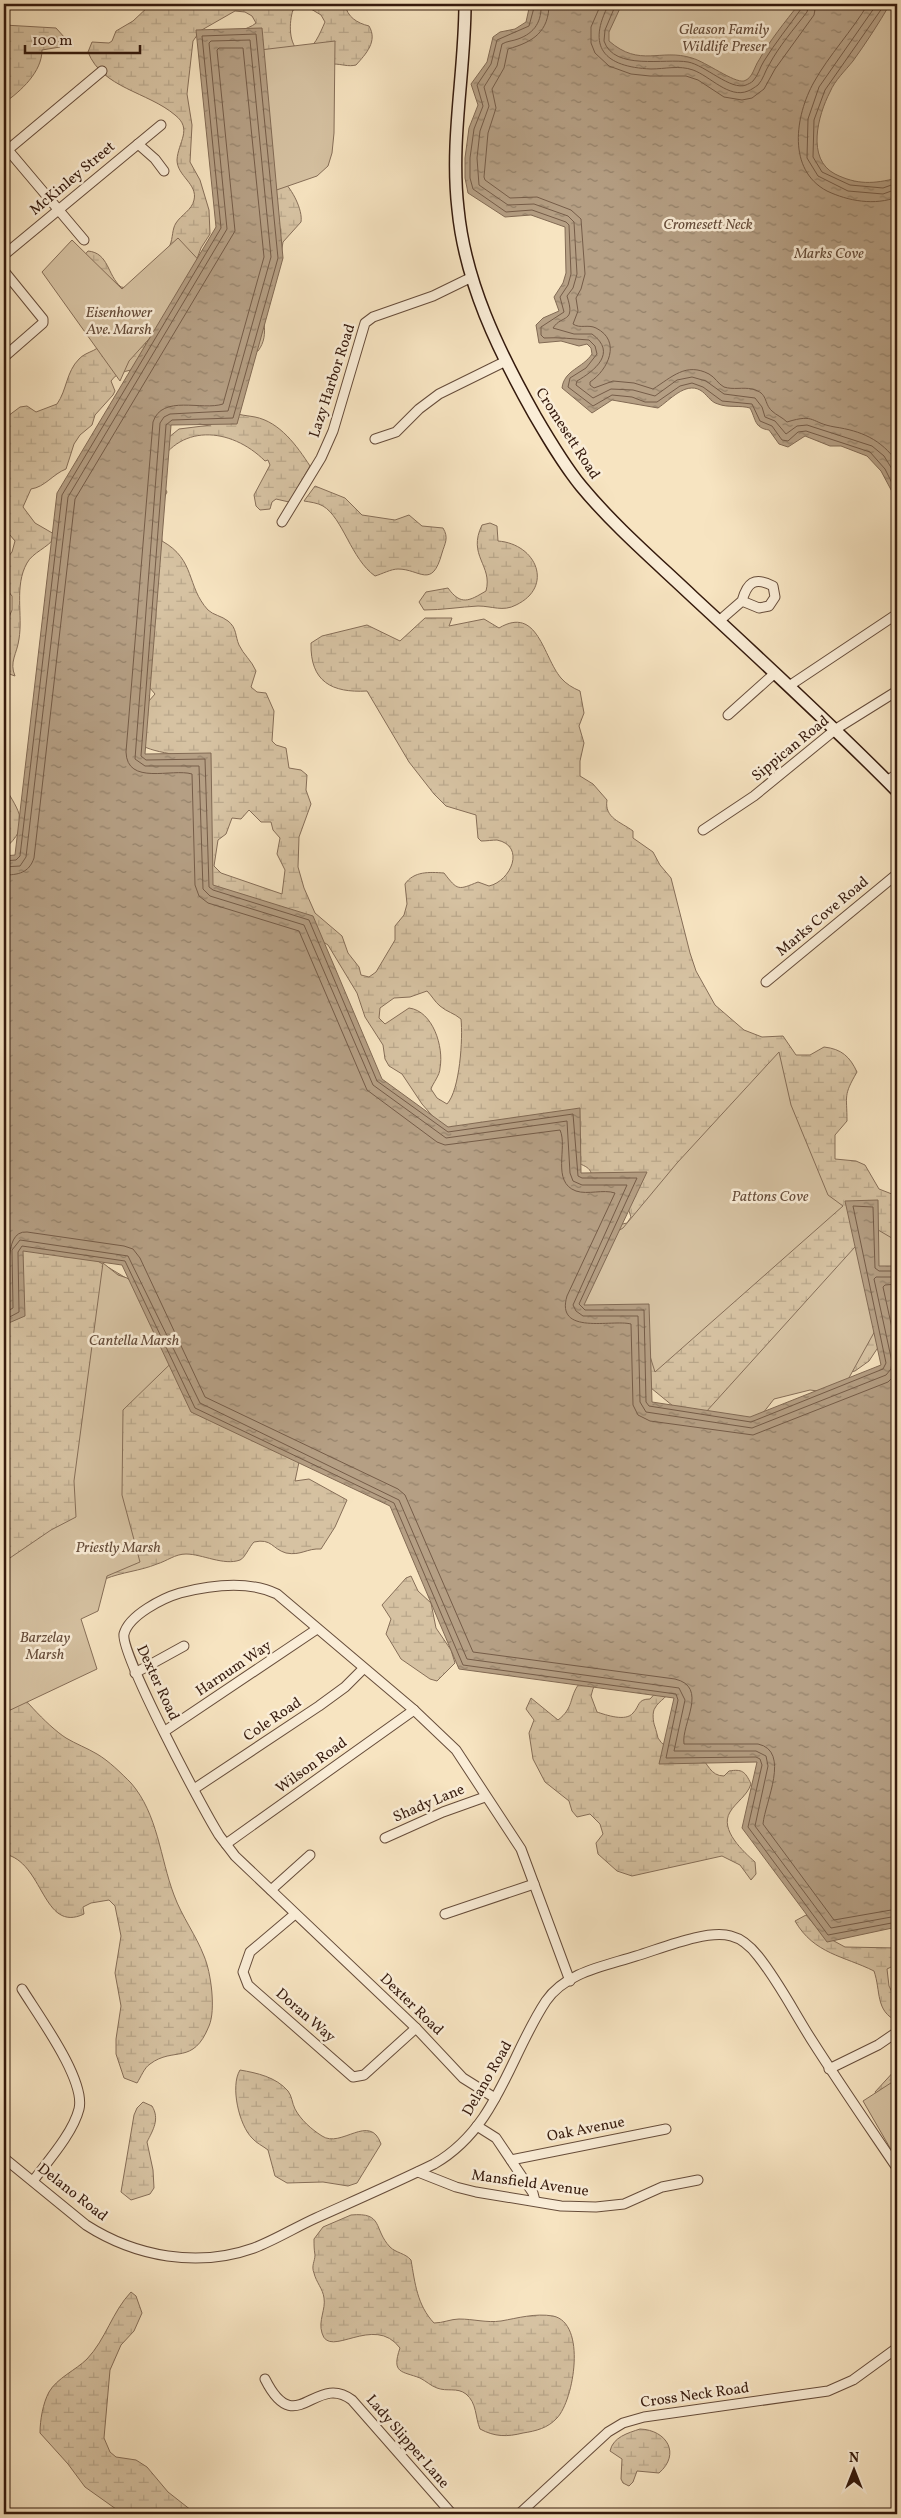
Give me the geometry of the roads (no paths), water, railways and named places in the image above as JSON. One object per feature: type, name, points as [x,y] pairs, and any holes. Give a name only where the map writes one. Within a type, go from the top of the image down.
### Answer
[{"type":"street","name":"Cromesett Road","points":[[465,4],[455,154],[458,209],[467,262],[483,310],[506,361],[546,435],[580,485],[719,621],[836,729],[897,791]]},
{"type":"street","points":[[84,240],[6,151],[102,71]]},
{"type":"street","name":"McKinley Street","points":[[4,254],[161,125]]},
{"type":"street","points":[[138,144],[155,159],[164,172]]},
{"type":"street","points":[[4,271],[43,319],[43,323],[4,357]]},
{"type":"street","name":"Lazy Harbor Road","points":[[282,522],[321,458],[333,431],[365,323],[373,318],[433,296],[472,277]]},
{"type":"street","points":[[375,439],[396,432],[419,409],[439,394],[506,361]]},
{"type":"street","points":[[719,621],[742,602]]},
{"type":"street","points":[[789,686],[897,614]]},
{"type":"street","points":[[728,716],[775,673]]},
{"type":"street","name":"Sippican Road","points":[[703,830],[754,796],[836,729],[897,691]]},
{"type":"street","points":[[887,781],[897,774]]},
{"type":"street","name":"Marks Cove Road","points":[[766,982],[897,874]]},
{"type":"street","name":"Dexter Road","points":[[495,2098],[463,2078],[416,2028],[247,1868],[226,1844],[194,1790],[135,1673],[124,1645],[124,1635],[129,1625],[162,1599],[198,1588],[230,1585],[270,1591],[277,1594],[363,1669],[414,1710],[456,1750],[521,1849],[570,1981]]},
{"type":"street","name":"Harnum Way","points":[[165,1731],[240,1683],[317,1629]]},
{"type":"street","points":[[135,1673],[184,1646]]},
{"type":"street","name":"Cole Road","points":[[194,1790],[332,1696],[363,1669]]},
{"type":"street","name":"Wilson Road","points":[[226,1844],[414,1710]]},
{"type":"street","name":"Shady Lane","points":[[385,1838],[443,1812],[485,1796]]},
{"type":"street","points":[[271,1890],[310,1855]]},
{"type":"street","points":[[445,1914],[534,1884]]},
{"type":"street","name":"Doran Way","points":[[295,1914],[250,1952],[243,1972],[248,1985],[354,2077],[364,2075],[416,2028]]},
{"type":"street","name":"Delano Road","points":[[4,2158],[77,2218],[100,2234],[153,2253],[178,2258],[202,2259],[255,2247],[418,2172],[456,2150],[476,2126],[495,2098],[547,2000],[570,1981],[587,1971],[709,1936],[722,1934],[745,1942],[760,1958],[829,2068],[897,2168]]},
{"type":"street","points":[[22,1989],[73,2074],[80,2097],[75,2119],[58,2148],[33,2181]]},
{"type":"street","points":[[829,2068],[878,2045],[897,2032]]},
{"type":"street","points":[[476,2126],[494,2135],[533,2193],[535,2201]]},
{"type":"street","name":"Oak Avenue","points":[[511,2160],[666,2129]]},
{"type":"street","name":"Mansfield Avenue","points":[[418,2172],[456,2187],[535,2201],[596,2208],[624,2204],[662,2187],[698,2180]]},
{"type":"street","name":"Cross Neck Road","points":[[518,2514],[602,2437],[623,2423],[644,2417],[828,2391],[853,2380],[897,2348]]},
{"type":"street","name":"Lady Slipper Lane","points":[[265,2379],[273,2394],[283,2405],[294,2407],[328,2393],[343,2393],[352,2400],[452,2514]]},
{"type":"water","points":[[530,4],[622,4],[609,32],[609,41],[620,49],[640,56],[670,55],[692,58],[734,79],[744,81],[751,75],[768,45],[799,4],[890,4],[863,47],[832,88],[822,112],[817,136],[820,158],[826,167],[835,174],[858,182],[897,178],[897,501],[881,471],[867,456],[841,446],[830,446],[805,436],[788,447],[779,444],[769,430],[758,425],[750,408],[718,404],[700,390],[689,388],[683,390],[658,408],[612,400],[592,413],[562,388],[566,377],[592,354],[591,348],[587,344],[579,346],[561,341],[539,343],[536,325],[543,318],[559,311],[554,297],[563,283],[566,273],[565,227],[531,215],[505,217],[468,193],[465,178],[465,158],[469,128],[478,105],[471,84],[487,62],[493,37],[500,32],[515,29],[526,22]]},
{"type":"water","points":[[262,28],[283,258],[237,424],[171,425],[145,754],[211,753],[213,885],[313,916],[382,1079],[448,1127],[580,1108],[581,1173],[647,1172],[584,1305],[649,1304],[652,1402],[750,1417],[881,1365],[845,1201],[878,1200],[879,1266],[897,1266],[897,1927],[827,1942],[742,1828],[757,1762],[659,1764],[674,1698],[459,1669],[390,1506],[191,1412],[122,1265],[23,1251],[25,1316],[4,1325],[4,856],[15,855],[57,493],[216,227],[196,30]]},
{"type":"park label","name":"Gleason Family Wildlife Preser","points":[[724,38]]},
{"type":"park label","name":"Cromesett Neck","points":[[708,225]]},
{"type":"park label","name":"Marks Cove","points":[[829,254]]},
{"type":"park label","name":"Eisenhower Ave. Marsh","points":[[119,322]]},
{"type":"park label","name":"Pattons Cove","points":[[770,1197]]},
{"type":"park label","name":"Cantella Marsh","points":[[134,1341]]},
{"type":"park label","name":"Priestly Marsh","points":[[118,1548]]},
{"type":"park label","name":"Barzelay Marsh","points":[[45,1646]]}]
